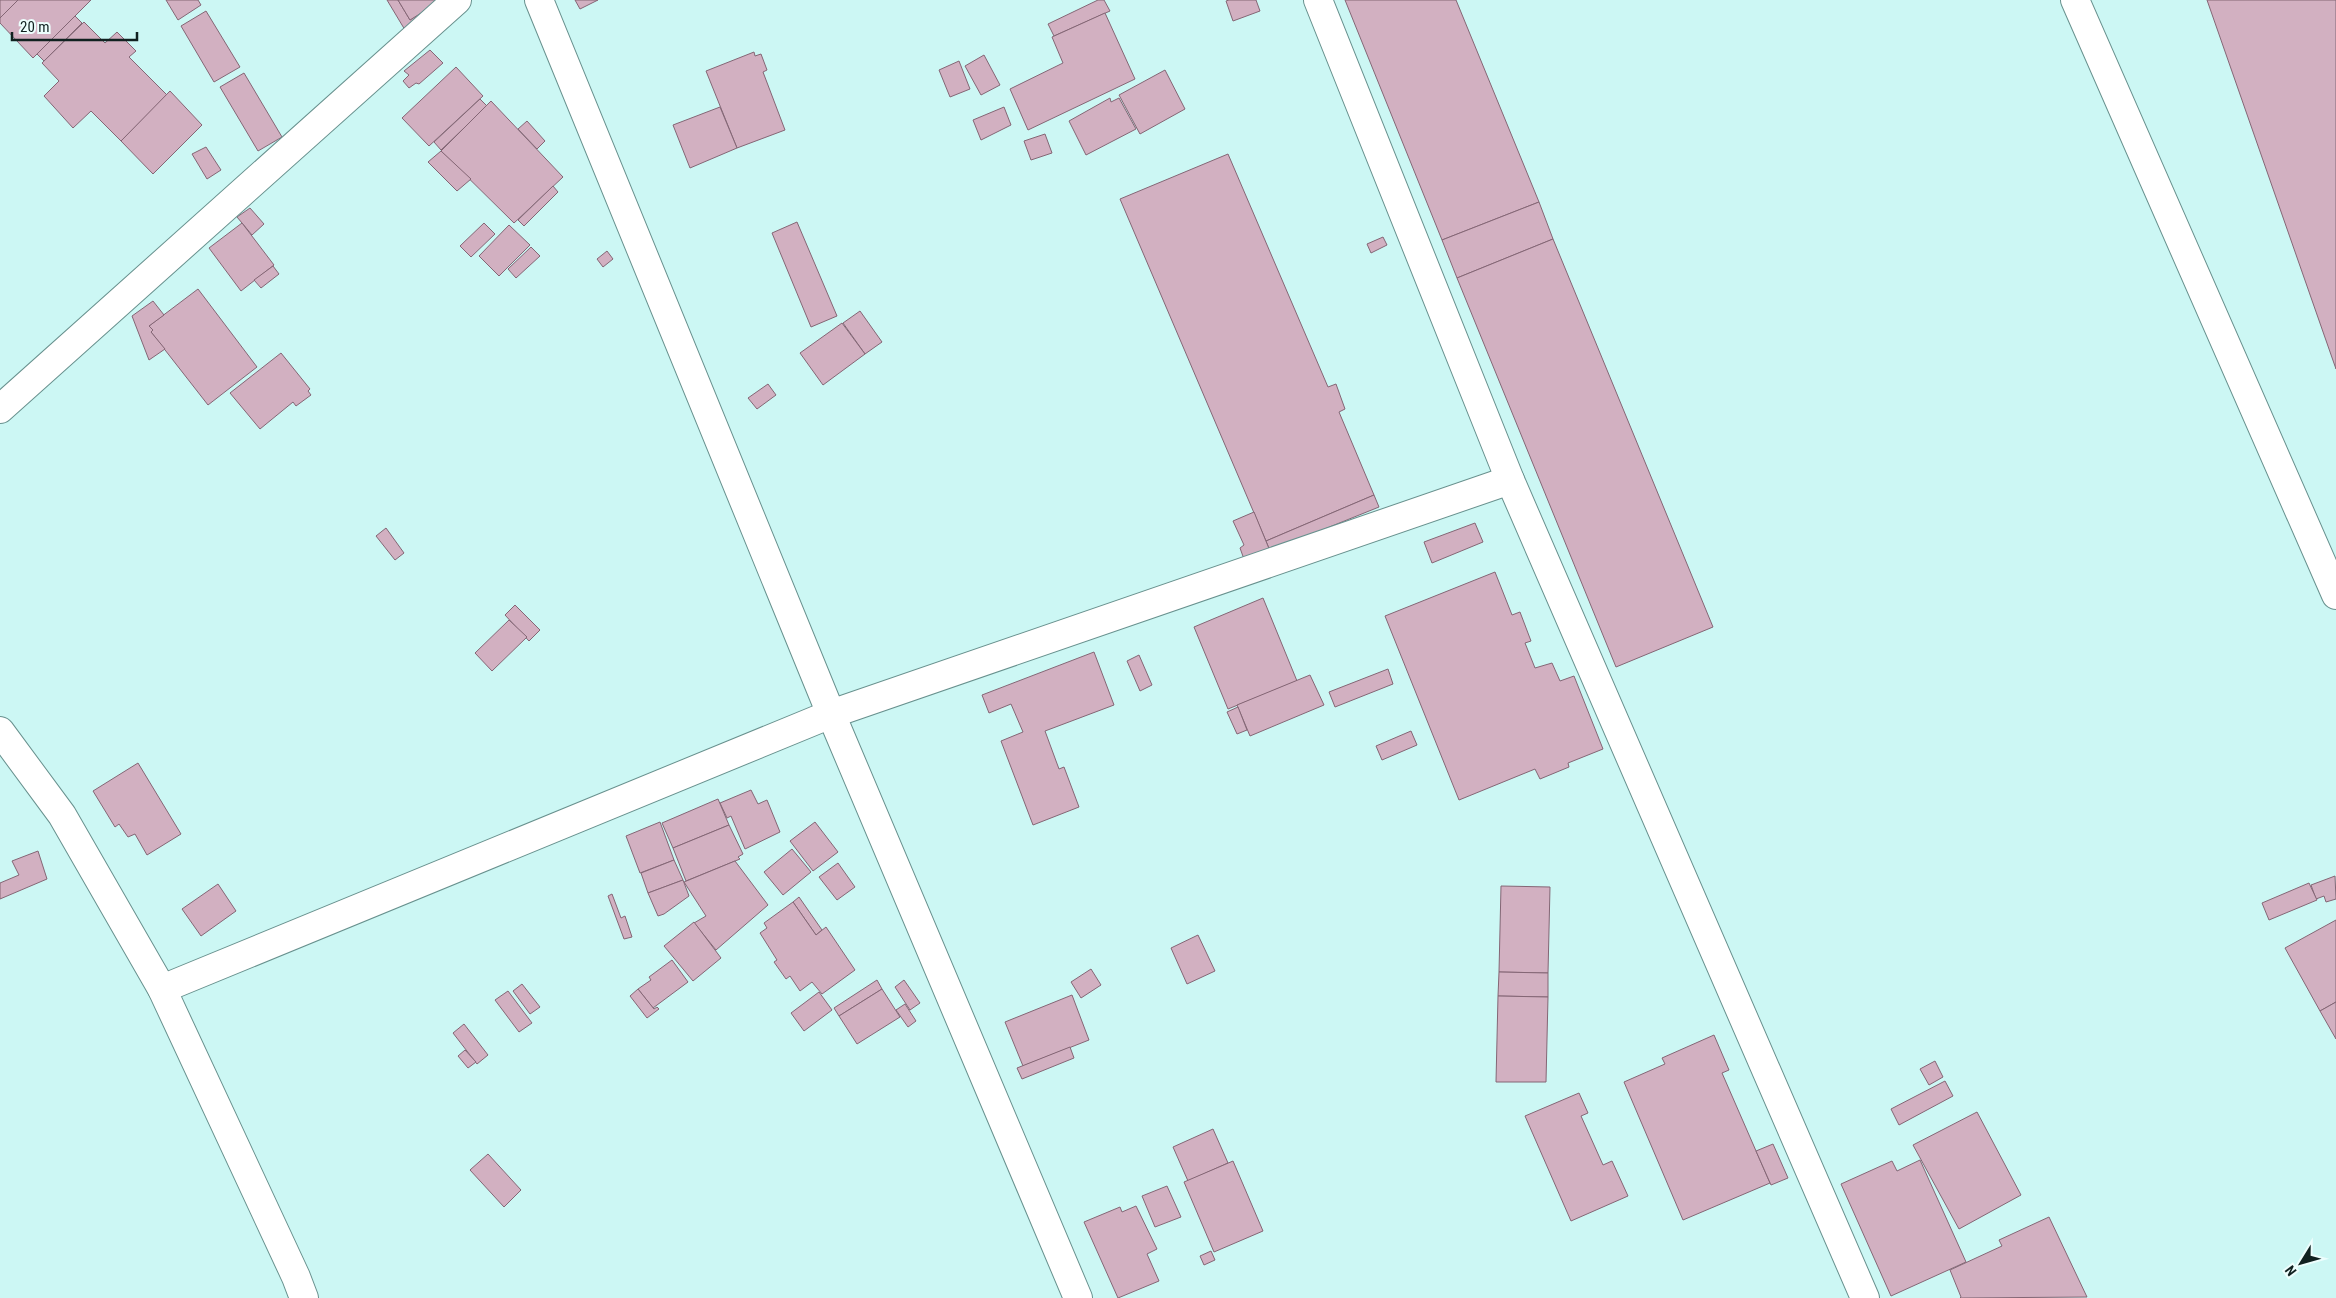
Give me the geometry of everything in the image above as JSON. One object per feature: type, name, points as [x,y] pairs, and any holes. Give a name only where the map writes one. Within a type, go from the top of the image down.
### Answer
[{"type":"street","points":[[0,410],[457,0]]},
{"type":"street","points":[[540,0],[831,714],[1078,1298]]},
{"type":"street","points":[[1318,0],[1510,480],[1865,1298]]},
{"type":"street","points":[[2075,0],[2336,595]]},
{"type":"street","points":[[162,989],[831,714],[1510,480]]},
{"type":"street","points":[[0,731],[62,815],[162,989],[292,1268],[304,1298]]},
{"type":"building","points":[[0,0],[18,0],[0,18]]},
{"type":"building","points":[[18,0],[91,0],[33,58],[0,23],[0,18]]},
{"type":"building","points":[[166,0],[198,0],[201,5],[178,20]]},
{"type":"building","points":[[387,0],[398,0],[410,20],[420,13],[426,23],[408,35]]},
{"type":"building","points":[[398,0],[442,0],[410,20]]},
{"type":"building","points":[[575,0],[598,0],[580,9]]},
{"type":"building","points":[[1098,0],[1104,0],[1110,11],[1054,36],[1048,24]]},
{"type":"building","points":[[1256,0],[1260,11],[1233,21],[1226,1]]},
{"type":"building","points":[[1345,0],[1456,0],[1539,202],[1442,240]]},
{"type":"building","points":[[2207,0],[2336,0],[2336,369]]},
{"type":"building","points":[[206,11],[240,67],[214,82],[181,26]]},
{"type":"building","points":[[1105,13],[1135,79],[1028,130],[1010,89],[1063,63],[1052,37]]},
{"type":"building","points":[[75,16],[82,23],[44,61],[37,54]]},
{"type":"building","points":[[84,22],[105,43],[117,32],[136,51],[129,57],[167,95],[121,141],[91,111],[73,128],[44,96],[59,81],[42,63]]},
{"type":"building","points":[[430,50],[443,63],[419,84],[416,83],[409,88],[403,81],[409,75],[404,71]]},
{"type":"building","points":[[754,52],[755,56],[761,54],[767,70],[763,72],[785,130],[737,148],[706,71]]},
{"type":"building","points":[[984,55],[1000,85],[981,95],[965,66]]},
{"type":"building","points":[[959,61],[970,89],[950,97],[939,70]]},
{"type":"building","points":[[456,67],[483,96],[429,146],[402,118]]},
{"type":"building","points":[[1165,70],[1185,109],[1140,134],[1119,95]]},
{"type":"building","points":[[244,73],[282,137],[258,151],[220,87]]},
{"type":"building","points":[[170,91],[202,125],[153,174],[121,141]]},
{"type":"building","points":[[1110,98],[1111,102],[1119,98],[1136,129],[1086,155],[1069,121]]},
{"type":"building","points":[[480,99],[487,106],[441,150],[434,142]]},
{"type":"building","points":[[491,101],[563,177],[514,223],[441,151]]},
{"type":"building","points":[[720,107],[737,148],[690,168],[673,125]]},
{"type":"building","points":[[1004,107],[1011,125],[981,140],[973,120]]},
{"type":"building","points":[[527,121],[545,141],[537,149],[518,129]]},
{"type":"building","points":[[1045,134],[1052,153],[1031,160],[1024,141]]},
{"type":"building","points":[[206,147],[221,170],[207,179],[192,154]]},
{"type":"building","points":[[441,151],[471,179],[457,191],[428,162]]},
{"type":"building","points":[[1228,154],[1328,387],[1336,384],[1345,409],[1339,412],[1374,495],[1266,541],[1120,199]]},
{"type":"building","points":[[553,186],[558,192],[524,226],[518,220]]},
{"type":"building","points":[[1539,202],[1553,239],[1457,278],[1442,240]]},
{"type":"building","points":[[250,208],[264,224],[252,235],[237,217]]},
{"type":"building","points":[[797,222],[837,316],[811,327],[772,233]]},
{"type":"building","points":[[242,223],[274,265],[241,291],[209,248]]},
{"type":"building","points":[[484,223],[495,234],[471,257],[460,246]]},
{"type":"building","points":[[509,225],[530,245],[499,276],[479,256]]},
{"type":"building","points":[[1383,237],[1387,245],[1371,253],[1367,244]]},
{"type":"building","points":[[1553,239],[1713,627],[1616,667],[1457,278]]},
{"type":"building","points":[[531,247],[540,256],[516,278],[508,269]]},
{"type":"building","points":[[607,251],[613,259],[603,267],[597,259]]},
{"type":"building","points":[[273,266],[279,274],[261,288],[254,280]]},
{"type":"building","points":[[198,289],[257,367],[208,405],[151,332],[153,330],[149,326]]},
{"type":"building","points":[[153,301],[164,315],[149,326],[153,330],[151,332],[165,349],[149,360],[132,316]]},
{"type":"building","points":[[860,311],[882,342],[865,354],[843,323]]},
{"type":"building","points":[[842,323],[865,354],[823,385],[800,353]]},
{"type":"building","points":[[281,353],[310,389],[308,391],[311,395],[296,406],[293,402],[260,429],[230,393]]},
{"type":"building","points":[[768,384],[776,395],[757,409],[748,398]]},
{"type":"building","points":[[1374,495],[1379,507],[1270,551],[1266,541]]},
{"type":"building","points":[[1254,512],[1270,551],[1245,562],[1240,548],[1244,545],[1233,521]]},
{"type":"building","points":[[1475,523],[1483,542],[1432,563],[1424,542]]},
{"type":"building","points":[[386,528],[404,553],[395,560],[376,536]]},
{"type":"building","points":[[1495,572],[1512,615],[1520,612],[1531,641],[1525,643],[1535,668],[1552,663],[1560,681],[1574,676],[1603,749],[1568,763],[1569,767],[1540,779],[1535,769],[1459,800],[1385,616]]},
{"type":"building","points":[[1263,598],[1297,681],[1228,709],[1194,627]]},
{"type":"building","points":[[515,605],[540,630],[529,641],[505,615]]},
{"type":"building","points":[[509,620],[527,637],[492,671],[475,653]]},
{"type":"building","points":[[1094,652],[1114,705],[1045,731],[1059,769],[1064,767],[1079,807],[1033,825],[1001,741],[1023,732],[1011,704],[989,713],[982,695]]},
{"type":"building","points":[[1139,655],[1152,685],[1140,691],[1127,661]]},
{"type":"building","points":[[1388,669],[1393,684],[1335,707],[1329,692]]},
{"type":"building","points":[[1310,675],[1324,705],[1250,736],[1237,705]]},
{"type":"building","points":[[1238,707],[1247,730],[1237,734],[1227,712]]},
{"type":"building","points":[[1411,731],[1417,745],[1382,760],[1376,746]]},
{"type":"building","points":[[138,763],[181,834],[147,855],[135,834],[128,837],[119,824],[115,827],[93,791]]},
{"type":"building","points":[[751,790],[758,804],[767,800],[780,832],[745,849],[731,816],[727,818],[720,803]]},
{"type":"building","points":[[718,799],[729,825],[673,848],[662,823]]},
{"type":"building","points":[[660,822],[674,860],[640,873],[626,836]]},
{"type":"building","points":[[815,822],[838,852],[813,871],[790,841]]},
{"type":"building","points":[[729,825],[743,854],[738,857],[740,859],[686,881],[673,848]]},
{"type":"building","points":[[792,849],[811,872],[783,895],[764,872]]},
{"type":"building","points":[[38,851],[47,879],[0,899],[0,883],[19,875],[12,861]]},
{"type":"building","points":[[674,860],[683,880],[648,893],[641,873]]},
{"type":"building","points":[[735,861],[768,905],[716,950],[694,923],[706,916],[684,882]]},
{"type":"building","points":[[838,863],[855,887],[837,900],[819,877]]},
{"type":"building","points":[[2335,876],[2336,899],[2326,902],[2324,896],[2316,899],[2311,885]]},
{"type":"building","points":[[683,880],[689,896],[664,914],[658,916],[648,893]]},
{"type":"building","points":[[2309,883],[2317,900],[2269,920],[2262,903]]},
{"type":"building","points":[[218,884],[236,911],[201,936],[182,909]]},
{"type":"building","points":[[1501,886],[1550,887],[1548,973],[1499,972]]},
{"type":"building","points":[[612,894],[621,918],[625,916],[632,937],[624,939],[608,896]]},
{"type":"building","points":[[799,897],[822,930],[816,935],[793,902]]},
{"type":"building","points":[[793,902],[816,935],[826,927],[855,970],[822,994],[812,982],[800,991],[790,976],[786,979],[774,962],[777,960],[760,933],[767,928],[764,923]]},
{"type":"building","points":[[2336,920],[2336,1002],[2320,1011],[2285,948]]},
{"type":"building","points":[[694,922],[721,958],[693,981],[664,946]]},
{"type":"building","points":[[1198,935],[1215,971],[1187,984],[1171,948]]},
{"type":"building","points":[[672,960],[688,982],[653,1008],[638,989],[651,980],[649,977]]},
{"type":"building","points":[[1091,969],[1101,985],[1081,998],[1071,982]]},
{"type":"building","points":[[1499,972],[1548,973],[1548,997],[1498,996]]},
{"type":"building","points":[[877,980],[882,989],[839,1016],[834,1008]]},
{"type":"building","points":[[904,980],[920,1003],[910,1010],[895,987]]},
{"type":"building","points":[[522,984],[540,1007],[530,1014],[513,991]]},
{"type":"building","points":[[638,989],[654,1009],[657,1007],[659,1009],[647,1018],[630,996]]},
{"type":"building","points":[[882,989],[900,1017],[857,1044],[839,1016]]},
{"type":"building","points":[[508,991],[532,1023],[519,1032],[495,1000]]},
{"type":"building","points":[[819,992],[832,1010],[804,1031],[791,1013]]},
{"type":"building","points":[[1072,995],[1089,1040],[1023,1066],[1005,1022]]},
{"type":"building","points":[[1498,996],[1548,997],[1546,1082],[1496,1082]]},
{"type":"building","points":[[2336,1002],[2336,1039],[2320,1011]]},
{"type":"building","points":[[905,1004],[916,1021],[908,1027],[896,1010]]},
{"type":"building","points":[[464,1024],[488,1055],[477,1064],[453,1033]]},
{"type":"building","points":[[1714,1035],[1729,1070],[1722,1073],[1770,1183],[1683,1220],[1624,1082],[1665,1064],[1662,1058]]},
{"type":"building","points":[[1070,1047],[1074,1058],[1022,1079],[1017,1068]]},
{"type":"building","points":[[465,1050],[476,1062],[468,1068],[458,1056]]},
{"type":"building","points":[[1935,1061],[1943,1077],[1929,1085],[1920,1069]]},
{"type":"building","points":[[1945,1081],[1953,1096],[1899,1125],[1891,1109]]},
{"type":"building","points":[[1579,1093],[1588,1113],[1581,1116],[1603,1165],[1612,1161],[1628,1196],[1571,1221],[1525,1116]]},
{"type":"building","points":[[1977,1112],[2021,1195],[1959,1229],[1913,1145]]},
{"type":"building","points":[[1213,1129],[1228,1163],[1188,1181],[1173,1147]]},
{"type":"building","points":[[1773,1144],[1788,1178],[1771,1185],[1756,1151]]},
{"type":"building","points":[[488,1154],[521,1190],[504,1207],[470,1170]]},
{"type":"building","points":[[1920,1160],[1966,1262],[1891,1296],[1841,1184],[1892,1161],[1897,1171]]},
{"type":"building","points":[[1233,1161],[1263,1231],[1214,1252],[1184,1182]]},
{"type":"building","points":[[1167,1186],[1181,1217],[1155,1227],[1142,1196]]},
{"type":"building","points":[[1136,1206],[1157,1249],[1147,1254],[1159,1281],[1118,1298],[1084,1222],[1120,1207],[1122,1212]]},
{"type":"building","points":[[2049,1217],[2087,1297],[1960,1298],[1950,1270],[2002,1246],[1999,1240]]},
{"type":"building","points":[[1211,1251],[1215,1260],[1204,1265],[1200,1256]]}]
